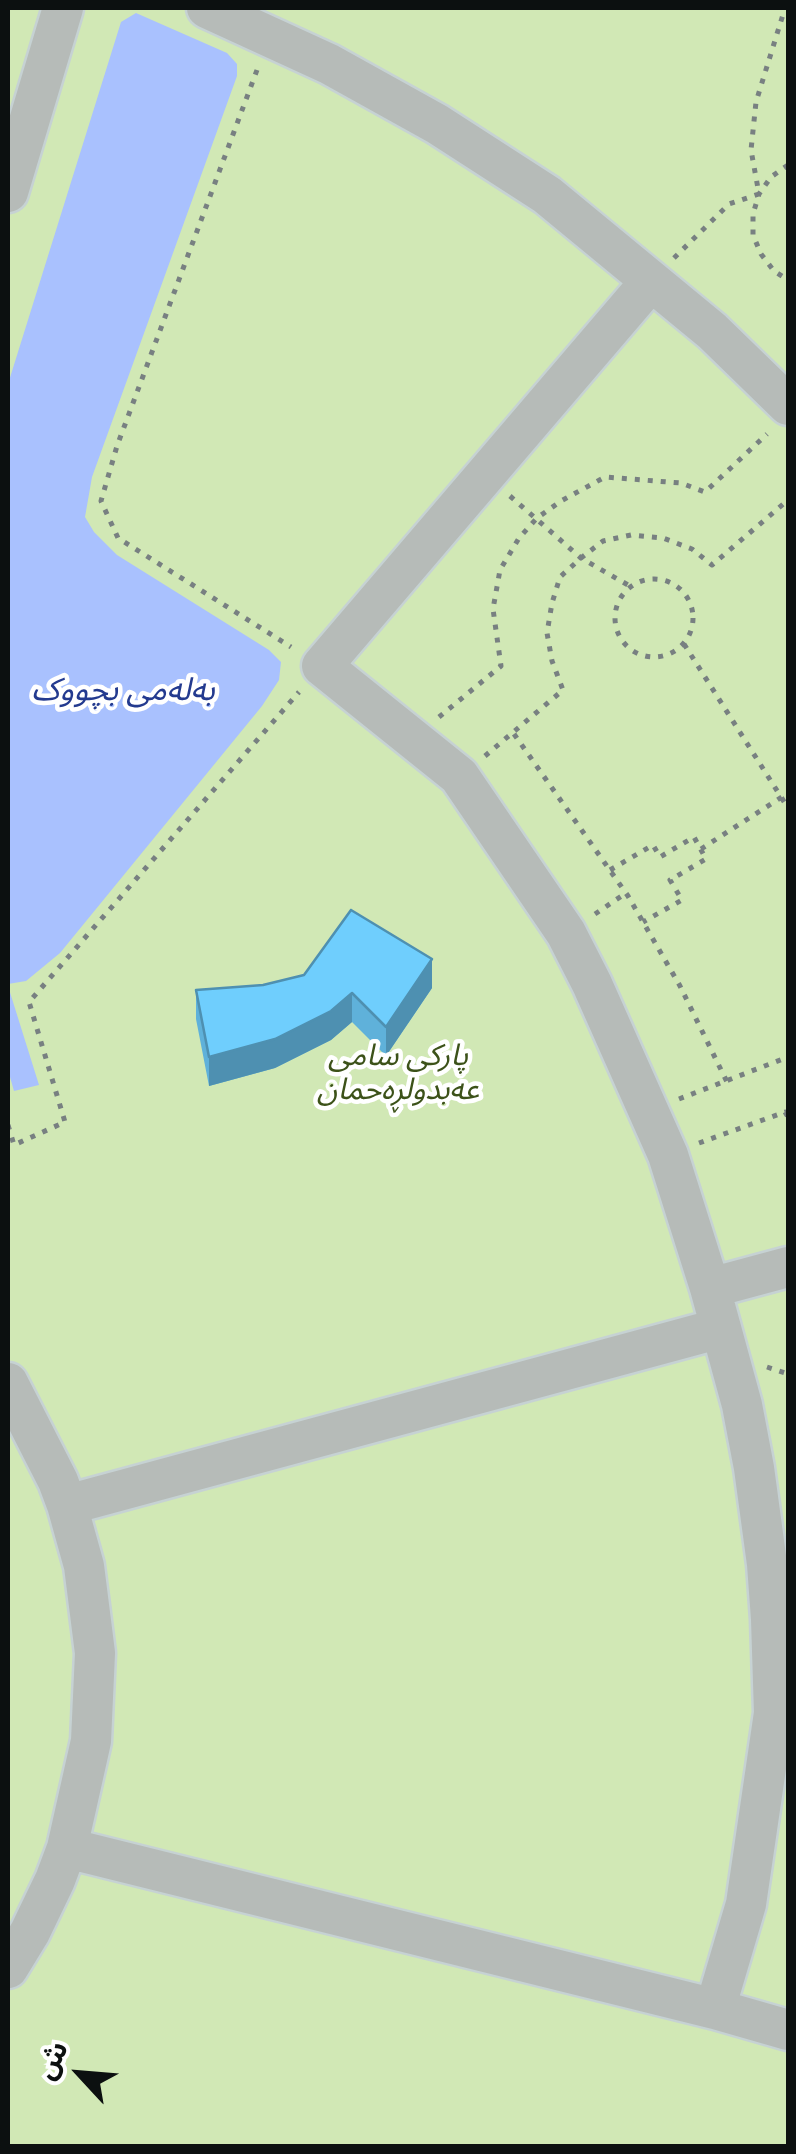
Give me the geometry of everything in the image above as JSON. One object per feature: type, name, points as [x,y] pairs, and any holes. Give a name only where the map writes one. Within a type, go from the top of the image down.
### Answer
[{"type":"lane","points":[[8,192],[64,8]]},
{"type":"lane","points":[[207,8],[329,64],[437,124],[547,195],[712,331],[782,416]]},
{"type":"lane","points":[[650,281],[322,666],[459,776],[566,933],[668,1155],[710,1288],[742,1405],[763,1535],[774,1713],[746,1904],[716,2009]]},
{"type":"lane","points":[[710,1288],[788,1267]]},
{"type":"lane","points":[[67,1505],[720,1328]]},
{"type":"lane","points":[[8,1384],[67,1505],[84,1566],[95,1653],[91,1741],[67,1848],[30,1932],[8,1968]]},
{"type":"lane","points":[[67,1848],[788,2030]]},
{"type":"path","points":[[759,194],[751,150],[756,102],[785,8]]},
{"type":"path","points":[[8,1125],[14,1145],[65,1122],[29,1002],[322,666],[118,538],[101,501],[117,446],[270,35]]},
{"type":"path","points":[[788,165],[771,177],[752,214],[761,254],[774,271],[788,280]]},
{"type":"path","points":[[650,281],[729,204],[759,194]]},
{"type":"path","points":[[414,739],[502,666],[493,610],[500,570],[519,538],[537,518],[604,477],[681,483],[705,492],[782,416]]},
{"type":"path","points":[[485,474],[581,558],[630,586]]},
{"type":"path","points":[[459,776],[563,690],[547,633],[560,577],[581,558],[603,541],[631,535],[664,538],[692,548],[712,565],[787,504]]},
{"type":"path","points":[[654,578],[678,586],[692,608],[693,620],[684,644],[660,657],[635,653],[625,645],[614,621],[615,608],[630,586],[654,578]]},
{"type":"path","points":[[684,644],[788,808]]},
{"type":"path","points":[[514,734],[628,896],[680,986],[727,1082]]},
{"type":"path","points":[[700,849],[788,793]]},
{"type":"path","points":[[610,870],[652,845],[660,857],[694,837],[706,858],[670,880],[682,900],[643,922]]},
{"type":"path","points":[[649,1110],[788,1057]]},
{"type":"path","points":[[668,1155],[785,1112],[788,1117]]},
{"type":"green space","name":"پارکی سامی عەبدولڕەحمان","points":[[8,8],[788,8],[788,2146],[8,2146]]},
{"type":"water","name":"بەلەمی بچووک","points":[[136,13],[227,53],[237,64],[237,76],[92,477],[85,517],[117,555],[269,650],[281,662],[279,680],[262,706],[60,953],[26,981],[8,984],[8,384],[121,22]]},
{"type":"water","points":[[8,986],[39,1085],[14,1091],[8,1070]]},
{"type":"building","points":[[351,910],[432,959],[386,1027],[352,993],[331,1011],[275,1039],[209,1057],[196,990],[263,985],[304,975]]}]
